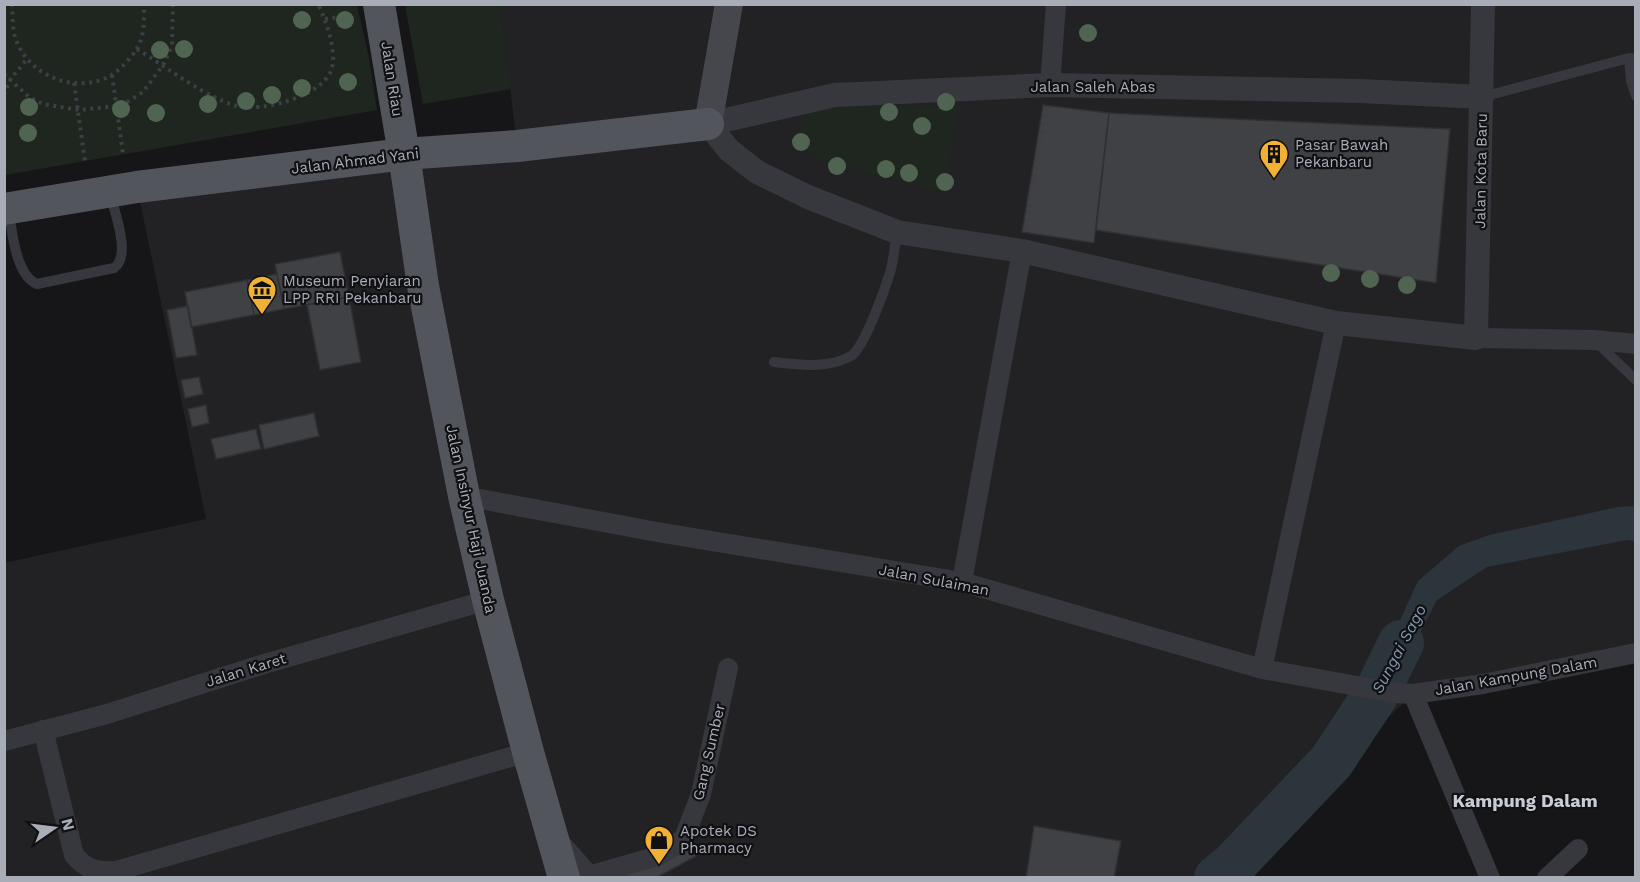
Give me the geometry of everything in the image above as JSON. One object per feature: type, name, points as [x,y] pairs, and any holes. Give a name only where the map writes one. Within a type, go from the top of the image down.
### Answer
[{"type":"main road","points":[[708,124],[729,4]]},
{"type":"main road","name":"Jalan Riau","points":[[369,9],[404,154]]},
{"type":"main road","name":"Jalan Ahmad Yani","points":[[7,209],[109,192],[404,154],[517,146],[708,124]]},
{"type":"main road","name":"Jalan Insinyur Haji Juanda","points":[[404,154],[423,286],[464,496],[488,600],[553,838],[580,877]]},
{"type":"street","points":[[1050,85],[1056,4]]},
{"type":"street","name":"Jalan Kota Baru","points":[[1476,338],[1483,4]]},
{"type":"street","name":"Jalan Saleh Abas","points":[[708,124],[835,95],[1050,85],[1361,91],[1482,97]]},
{"type":"street","points":[[708,124],[729,150],[757,172],[808,197],[897,232],[1022,251],[1336,323],[1476,338],[1594,340],[1635,344]]},
{"type":"street","points":[[962,582],[1022,251]]},
{"type":"street","points":[[1262,669],[1336,323]]},
{"type":"street","name":"Jalan Sulaiman","points":[[464,496],[631,528],[962,582],[1262,669],[1405,694]]},
{"type":"street","name":"Jalan Karet","points":[[4,741],[107,714],[264,664],[488,600]]},
{"type":"street","name":"Jalan Kampung Dalam","points":[[1405,694],[1483,684],[1635,653]]},
{"type":"street","name":"Gang Sumber","points":[[580,877],[658,856],[673,848],[684,838],[701,794],[728,668]]},
{"type":"street","points":[[1405,694],[1490,878]]},
{"type":"street","points":[[43,730],[74,855],[85,867],[102,872],[116,871],[528,752]]},
{"type":"street","points":[[1547,878],[1578,849]]},
{"type":"lane","points":[[1482,97],[1632,58],[1631,81],[1635,96]]},
{"type":"lane","points":[[7,209],[22,270],[27,279],[37,284],[119,265],[122,259],[122,242],[109,192]]},
{"type":"lane","points":[[774,362],[809,366],[834,362],[852,355],[864,339],[891,268],[897,232]]},
{"type":"lane","points":[[1594,340],[1635,380]]},
{"type":"path","points":[[12,4],[15,37],[27,59],[39,71],[53,78],[74,83],[99,80],[112,75],[137,49],[144,30],[144,4]]},
{"type":"path","points":[[4,74],[29,97],[43,104],[79,111],[116,106],[143,92],[163,65],[172,46],[173,4]]},
{"type":"path","points":[[137,49],[216,98],[238,106],[253,107],[285,102],[314,89],[323,82],[331,70],[332,49],[325,20],[318,4]]},
{"type":"path","points":[[325,20],[369,9]]},
{"type":"path","points":[[4,95],[10,80],[27,59]]},
{"type":"path","points":[[112,75],[123,154]]},
{"type":"path","points":[[74,83],[86,161]]},
{"type":"path","points":[[1022,251],[1050,85]]},
{"type":"shaded area","points":[[5,4],[357,5],[369,58],[377,110],[5,175]]},
{"type":"shaded area","points":[[405,5],[500,5],[511,89],[423,104]]},
{"type":"shaded area","points":[[500,5],[1635,5],[1635,656],[1413,694],[1219,877],[5,877],[4,563],[206,519],[137,187],[517,146]]},
{"type":"shaded area","points":[[826,101],[958,108],[943,193],[815,159],[803,142],[801,123],[811,109]]},
{"type":"water","points":[[1635,506],[1635,541],[1627,540],[1487,567],[1437,600],[1395,681],[1376,694],[1375,675],[1418,581],[1459,546],[1489,535],[1618,507]]},
{"type":"building","points":[[1043,105],[1109,113],[1094,243],[1022,232]]},
{"type":"building","name":"Pasar Bawah Pekanbaru","points":[[1109,113],[1450,129],[1436,283],[1096,230]]},
{"type":"building","points":[[340,252],[349,297],[284,309],[275,264]]},
{"type":"building","points":[[277,274],[284,309],[254,315],[247,280]]},
{"type":"building","points":[[247,280],[254,315],[191,327],[185,292]]},
{"type":"building","points":[[349,297],[361,362],[320,370],[307,305]]},
{"type":"building","points":[[188,306],[197,355],[176,358],[167,310]]},
{"type":"building","points":[[199,377],[203,394],[185,398],[181,380]]},
{"type":"building","points":[[206,405],[209,423],[192,427],[188,409]]},
{"type":"building","points":[[314,413],[319,436],[264,449],[259,425]]},
{"type":"building","points":[[256,429],[261,449],[216,459],[211,439]]},
{"type":"building","points":[[1034,826],[1121,841],[1114,878],[1026,878]]},
{"type":"building","name":"Apotek DS Pharmacy","points":[[690,841],[698,855],[656,878],[620,878]]},
{"type":"waterway","name":"Sungai Sago","points":[[1217,878],[1233,865],[1331,762],[1376,694],[1401,643]]},
{"type":"place","name":"Pasar Bawah Pekanbaru","points":[[1274,180]]},
{"type":"place","name":"Museum Penyiaran LPP RRI Pekanbaru","points":[[262,316]]},
{"type":"place","name":"Apotek DS Pharmacy","points":[[659,866]]},
{"type":"district","name":"Kampung Dalam","points":[[1525,800]]}]
